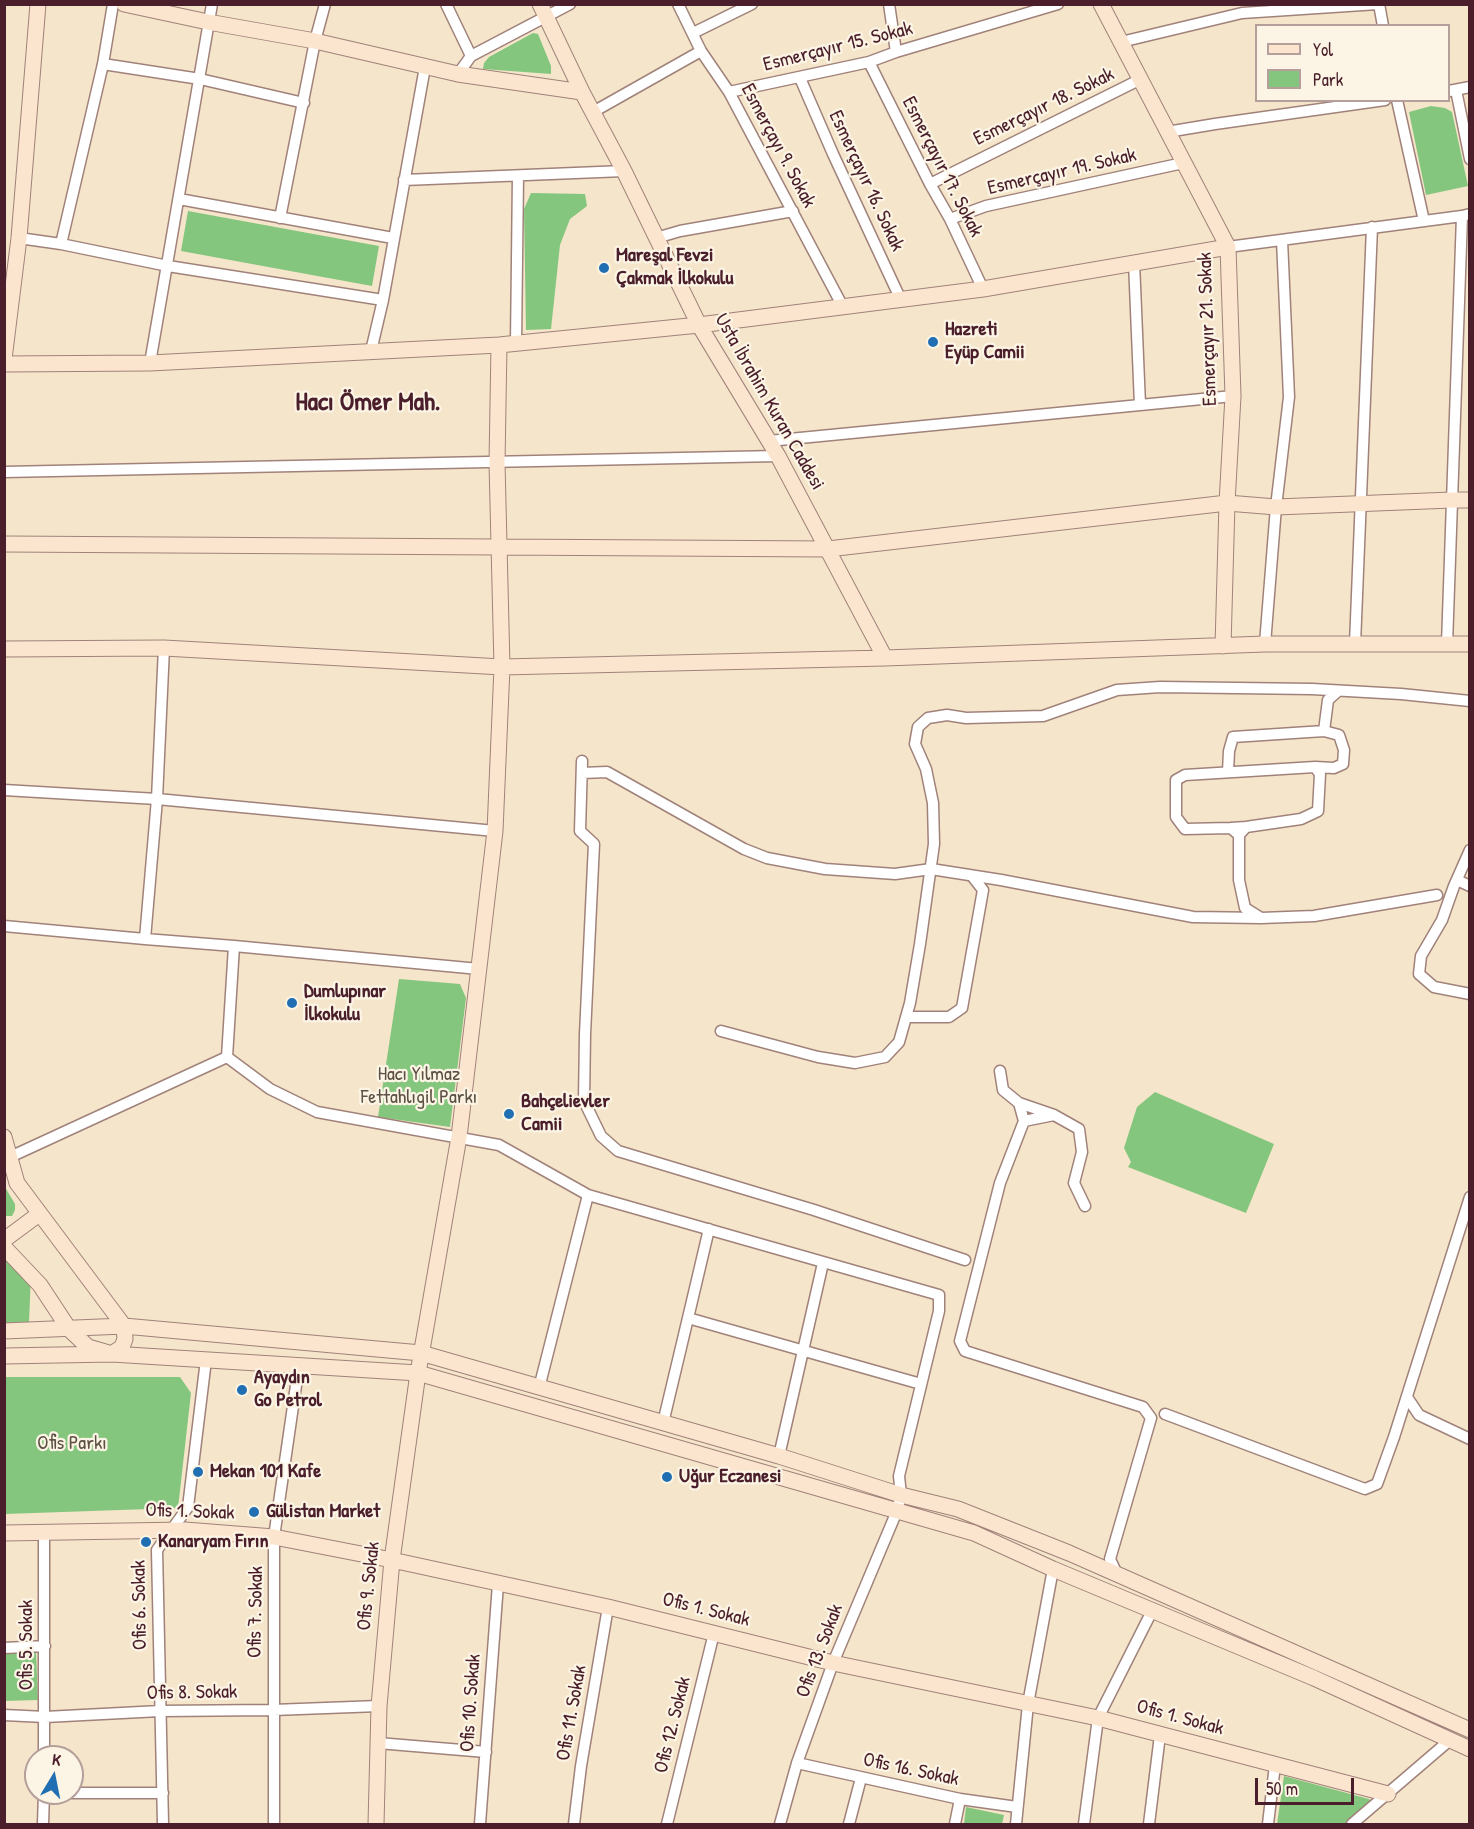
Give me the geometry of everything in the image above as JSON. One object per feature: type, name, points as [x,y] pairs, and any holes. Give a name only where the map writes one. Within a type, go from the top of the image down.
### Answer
[{"type":"street","points":[[4,359],[19,238],[38,4]]},
{"type":"street","points":[[61,244],[103,64],[113,4]]},
{"type":"street","points":[[124,4],[315,41],[458,74],[582,92]]},
{"type":"street","points":[[150,363],[212,4]]},
{"type":"street","points":[[280,218],[315,41],[325,4]]},
{"type":"street","points":[[446,4],[471,56]]},
{"type":"street","points":[[458,74],[471,56],[543,10],[570,4]]},
{"type":"street","name":"Esmerçayı 9. Sokak","points":[[678,4],[701,51],[729,92],[843,307]]},
{"type":"street","points":[[693,33],[752,4]]},
{"type":"street","points":[[889,4],[896,52]]},
{"type":"street","name":"Esmerçayır 15. Sokak","points":[[729,92],[869,62],[1058,4]]},
{"type":"street","name":"Esmerçayır 21. Sokak","points":[[1101,4],[1228,247],[1233,396],[1223,646]]},
{"type":"street","points":[[1121,42],[1242,13],[1379,4],[1383,24]]},
{"type":"street","name":"Usta İbrahim Kuran Caddesi","points":[[543,10],[699,325],[778,456],[885,658]]},
{"type":"street","points":[[593,112],[701,51]]},
{"type":"street","name":"Esmerçayır 17. Sokak","points":[[869,62],[983,288]]},
{"type":"street","points":[[103,64],[200,79],[304,103]]},
{"type":"street","points":[[372,351],[425,67]]},
{"type":"street","name":"Esmerçayır 16. Sokak","points":[[800,78],[900,298]]},
{"type":"street","name":"Esmerçayır 18. Sokak","points":[[930,184],[1141,79]]},
{"type":"street","points":[[1470,87],[1452,90],[1470,159]]},
{"type":"street","points":[[1167,132],[1371,102]]},
{"type":"street","points":[[1396,102],[1424,220]]},
{"type":"street","name":"Esmerçayır 19. Sokak","points":[[950,219],[986,206],[1183,163]]},
{"type":"street","points":[[404,180],[624,171]]},
{"type":"street","points":[[516,344],[518,176]]},
{"type":"street","points":[[179,199],[393,238]]},
{"type":"street","points":[[656,238],[681,231],[793,211]]},
{"type":"street","points":[[4,364],[150,363],[516,344],[699,325],[983,288],[1228,247],[1466,215],[1452,500],[1448,644]]},
{"type":"street","points":[[1355,644],[1372,227]]},
{"type":"street","points":[[19,238],[61,244],[168,266],[383,300]]},
{"type":"street","points":[[1265,644],[1276,507],[1289,397],[1282,240]]},
{"type":"street","points":[[1134,262],[1140,405]]},
{"type":"street","name":"Ofis 9. Sokak","points":[[376,1824],[379,1707],[392,1560],[421,1353],[459,1137],[495,831],[501,667],[499,345]]},
{"type":"street","points":[[769,441],[1233,396]]},
{"type":"street","points":[[4,472],[778,456]]},
{"type":"street","points":[[4,544],[828,549],[1227,503],[1276,507],[1470,500]]},
{"type":"street","points":[[4,649],[164,648],[501,667],[885,658],[1265,644],[1470,644]]},
{"type":"street","points":[[146,939],[157,799],[164,648]]},
{"type":"street","points":[[721,1031],[818,1057],[855,1063],[885,1057],[899,1042],[920,944],[934,844],[933,803],[926,769],[915,744],[918,727],[928,717],[947,715],[966,718],[1042,716],[1117,690],[1160,687],[1312,689],[1470,701]]},
{"type":"street","points":[[1312,689],[1328,700]]},
{"type":"street","points":[[1324,729],[1328,700],[1338,691]]},
{"type":"street","points":[[1228,772],[1229,751],[1233,737],[1324,729],[1339,735],[1344,750],[1343,764],[1317,771],[1185,775],[1176,780],[1176,817],[1185,829],[1239,830],[1301,819],[1318,811],[1317,771]]},
{"type":"street","points":[[582,761],[580,831],[594,844],[584,1101],[601,1136],[618,1151],[814,1210],[965,1260],[978,1274]]},
{"type":"street","points":[[582,773],[607,772],[735,844],[767,858],[825,869],[895,874],[931,869],[1193,917],[1314,916],[1437,895],[1455,883],[1470,886]]},
{"type":"street","points":[[4,790],[157,799],[495,831]]},
{"type":"street","points":[[1239,830],[1239,880],[1245,908],[1261,918]]},
{"type":"street","points":[[1470,850],[1442,920],[1421,956],[1419,974],[1434,987],[1470,994]]},
{"type":"street","points":[[906,1017],[949,1017],[962,1008],[982,890],[972,876]]},
{"type":"street","points":[[982,890],[1001,880]]},
{"type":"street","points":[[1437,895],[1447,907]]},
{"type":"street","points":[[1237,918],[1245,908]]},
{"type":"street","points":[[4,926],[479,969]]},
{"type":"street","points":[[227,1057],[234,946]]},
{"type":"street","points":[[227,1057],[270,1089],[317,1112],[499,1145],[588,1195],[823,1263],[779,1456]]},
{"type":"street","points":[[10,1157],[227,1057]]},
{"type":"street","points":[[1000,1071],[1003,1090],[1019,1103],[1054,1115],[1079,1129],[1082,1152],[1074,1183],[1085,1206]]},
{"type":"street","points":[[1019,1103],[1024,1121],[1000,1183],[960,1341],[965,1351],[1165,1414],[1365,1489],[1377,1484],[1401,1416],[1470,1197]]},
{"type":"street","points":[[1024,1121],[1054,1115]]},
{"type":"street","points":[[4,1137],[18,1183],[124,1326],[125,1340],[122,1347],[112,1354]]},
{"type":"street","points":[[539,1388],[588,1195]]},
{"type":"street","points":[[4,1240],[39,1214]]},
{"type":"street","points":[[663,1423],[709,1229]]},
{"type":"street","points":[[4,1246],[40,1285],[69,1329],[88,1347],[112,1354]]},
{"type":"street","points":[[965,1260],[983,1253]]},
{"type":"street","name":"Ofis 13. Sokak","points":[[780,1824],[797,1763],[832,1663],[897,1511],[901,1495],[899,1476],[939,1311],[939,1295],[823,1263]]},
{"type":"street","points":[[688,1318],[921,1384]]},
{"type":"street","points":[[4,1331],[124,1326],[421,1353],[779,1456],[901,1495],[958,1509],[1069,1553],[1470,1730]]},
{"type":"street","points":[[4,1356],[112,1354],[418,1372],[974,1533],[1053,1569],[1314,1678],[1470,1749]]},
{"type":"street","name":"Ofis 6. Sokak","points":[[163,1824],[157,1550],[188,1507],[206,1360]]},
{"type":"street","name":"Ofis 7. Sokak","points":[[274,1824],[274,1537],[299,1365]]},
{"type":"street","points":[[1407,1397],[1419,1415]]},
{"type":"street","points":[[1143,1407],[1151,1418]]},
{"type":"street","points":[[1151,1418],[1165,1414]]},
{"type":"street","points":[[1401,1416],[1419,1415],[1470,1439]]},
{"type":"street","points":[[1117,1575],[1110,1559],[1151,1418]]},
{"type":"street","name":"Ofis 1. Sokak","points":[[4,1533],[184,1530],[274,1537],[608,1607],[832,1663],[1098,1718],[1388,1794]]},
{"type":"street","name":"Ofis 5. Sokak","points":[[44,1533],[44,1745]]},
{"type":"street","points":[[1016,1824],[1029,1704],[1053,1569]]},
{"type":"street","name":"Ofis 10. Sokak","points":[[480,1824],[498,1584]]},
{"type":"street","name":"Ofis 11. Sokak","points":[[574,1824],[581,1766],[608,1607]]},
{"type":"street","points":[[1084,1824],[1098,1718],[1152,1611]]},
{"type":"street","name":"Ofis 12. Sokak","points":[[667,1824],[714,1633]]},
{"type":"street","points":[[4,1648],[45,1646]]},
{"type":"street","name":"Ofis 8. Sokak","points":[[4,1715],[45,1717],[160,1711],[379,1707]]},
{"type":"street","points":[[1149,1824],[1160,1735]]},
{"type":"street","points":[[1352,1824],[1450,1740]]},
{"type":"street","points":[[378,1743],[486,1752]]},
{"type":"street","name":"Ofis 16. Sokak","points":[[797,1763],[960,1799],[1017,1807]]},
{"type":"street","points":[[1268,1824],[1275,1765]]},
{"type":"street","points":[[849,1824],[861,1778]]},
{"type":"street","points":[[84,1793],[163,1793]]},
{"type":"street","points":[[955,1824],[960,1799]]},
{"type":"street","points":[[44,1805],[44,1824]]},
{"type":"green space","points":[[533,33],[538,34],[551,66],[551,74],[483,69],[489,57]]},
{"type":"green space","points":[[1431,106],[1445,108],[1452,112],[1468,186],[1426,195],[1409,112]]},
{"type":"green space","points":[[531,193],[585,194],[587,206],[570,219],[560,245],[551,329],[526,330],[524,209]]},
{"type":"green space","points":[[188,211],[379,246],[372,286],[181,251]]},
{"type":"green space","name":"Hacı Yılmaz Fettahlıgil Parkı","points":[[399,979],[460,984],[466,998],[450,1127],[378,1117]]},
{"type":"green space","points":[[1155,1092],[1274,1144],[1246,1213],[1128,1167],[1131,1162],[1124,1148],[1137,1107]]},
{"type":"green space","points":[[5,1187],[15,1204],[12,1216],[5,1216]]},
{"type":"green space","points":[[4,1252],[31,1274],[29,1322],[5,1323]]},
{"type":"green space","name":"Ofis Parkı","points":[[4,1377],[180,1377],[191,1393],[178,1508],[5,1514]]},
{"type":"green space","points":[[36,1651],[38,1700],[5,1701],[5,1653]]},
{"type":"green space","points":[[1284,1776],[1369,1799],[1372,1803],[1347,1824],[1277,1824]]},
{"type":"green space","points":[[966,1807],[1004,1815],[1002,1824],[964,1824]]},
{"type":"place","name":"Mareşal Fevzi Çakmak İlkokulu","points":[[604,268]]},
{"type":"place","name":"Hazreti Eyüp Camii","points":[[933,342]]},
{"type":"place","name":"Dumlupınar İlkokulu","points":[[292,1003]]},
{"type":"place","name":"Bahçelievler Camii","points":[[509,1114]]},
{"type":"place","name":"Ayaydın Go Petrol","points":[[242,1390]]},
{"type":"place","name":"Mekan 101 Kafe","points":[[198,1472]]},
{"type":"place","name":"Uğur Eczanesi","points":[[667,1477]]},
{"type":"place","name":"Gülistan Market","points":[[254,1512]]},
{"type":"place","name":"Kanaryam Fırın","points":[[146,1542]]},
{"type":"district","name":"Hacı Ömer Mah.","points":[[368,403]]}]
